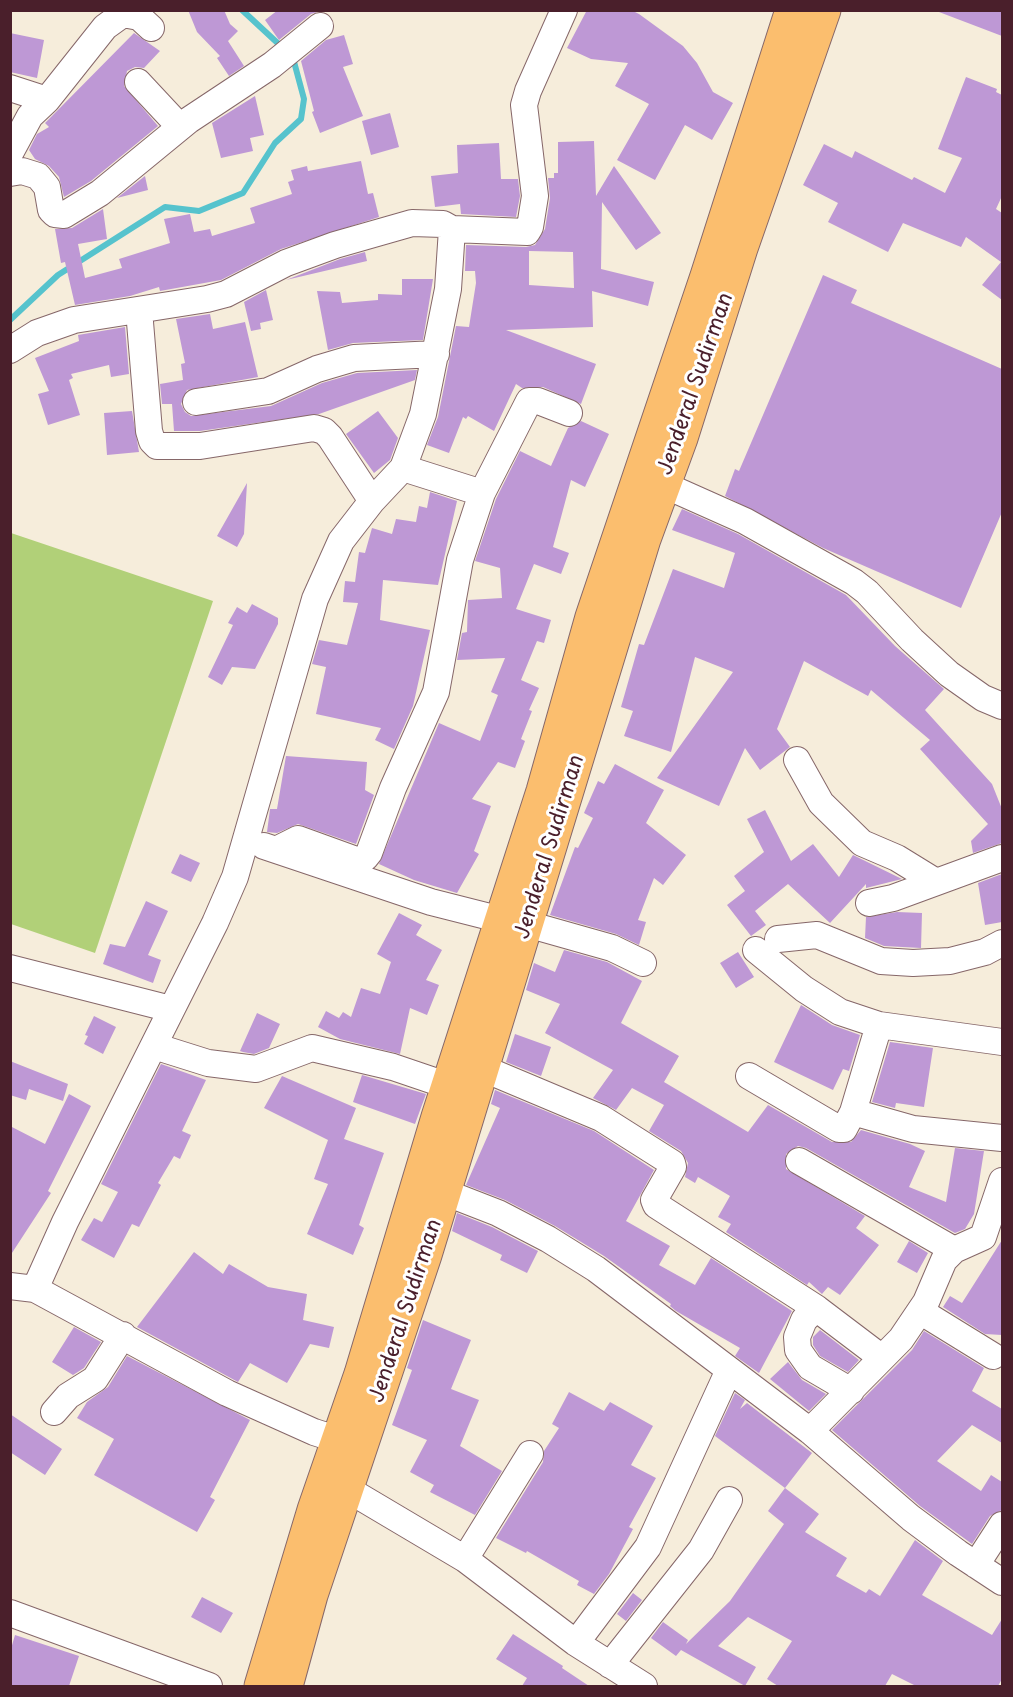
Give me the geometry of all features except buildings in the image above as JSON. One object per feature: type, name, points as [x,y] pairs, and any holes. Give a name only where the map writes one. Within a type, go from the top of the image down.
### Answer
[{"type":"highway","name":"Jenderal Sudirman","points":[[286,1686],[311,1595],[444,1192],[482,1068],[543,791],[592,617],[792,10]]},
{"type":"highway","name":"Jenderal Sudirman","points":[[261,1686],[314,1509],[388,1289],[449,1086],[514,922],[662,484],[681,438],[741,248],[824,10]]},
{"type":"street","points":[[10,350],[13,351],[37,333],[74,320],[226,294],[314,252],[412,223],[443,224],[452,229],[527,232],[530,227],[535,196],[524,105],[528,90],[564,10]]},
{"type":"street","points":[[10,153],[30,116],[47,100],[105,27],[123,14],[131,14],[151,28]]},
{"type":"street","points":[[10,173],[22,171],[38,176],[47,188],[51,210],[63,215],[100,193],[180,127],[272,65],[320,26]]},
{"type":"street","points":[[138,82],[180,127]]},
{"type":"street","points":[[10,88],[47,100]]},
{"type":"street","points":[[339,1440],[251,1405],[123,1335],[23,1287],[65,1222],[215,924],[235,877],[318,591],[341,541],[372,501],[403,468],[423,414],[436,354],[448,289],[452,229]]},
{"type":"street","points":[[139,310],[149,431],[152,441],[157,446],[200,446],[314,428],[324,431],[330,437],[372,501]]},
{"type":"street","points":[[196,402],[268,391],[317,369],[354,358],[436,354]]},
{"type":"street","points":[[276,850],[298,839],[356,860],[364,858],[369,853],[393,788],[436,692],[460,560],[482,493],[529,401],[538,401],[569,413]]},
{"type":"street","points":[[403,468],[482,493]]},
{"type":"street","points":[[662,484],[745,521],[854,582],[950,674],[983,698],[1002,706]]},
{"type":"street","points":[[797,760],[821,803],[862,843],[897,858],[936,882]]},
{"type":"street","points":[[246,840],[431,902],[612,948],[643,963]]},
{"type":"street","points":[[869,903],[893,898],[1002,858]]},
{"type":"street","points":[[1002,943],[985,952],[950,961],[913,963],[881,961],[817,935],[767,944],[824,1004],[840,1012],[879,1025],[1002,1042]]},
{"type":"street","points":[[10,968],[97,988],[171,1009]]},
{"type":"street","points":[[749,1076],[838,1129],[847,1126],[879,1025]]},
{"type":"street","points":[[153,1046],[208,1063],[256,1069],[312,1048],[393,1067],[449,1086]]},
{"type":"street","points":[[482,1068],[601,1118],[669,1161],[673,1167],[654,1200],[656,1205],[816,1308],[882,1358]]},
{"type":"street","points":[[853,1112],[913,1129],[1002,1141]]},
{"type":"street","points":[[799,1161],[954,1250]]},
{"type":"street","points":[[810,1431],[901,1339],[920,1311],[936,1273],[954,1250],[983,1237],[1002,1181]]},
{"type":"street","points":[[444,1192],[508,1218],[596,1269],[810,1431],[864,1480],[1002,1582]]},
{"type":"street","points":[[816,1308],[804,1320],[797,1337],[798,1350],[810,1367],[851,1391]]},
{"type":"street","points":[[920,1311],[993,1356]]},
{"type":"street","points":[[54,1412],[68,1396],[95,1379],[123,1335]]},
{"type":"street","points":[[576,1643],[648,1547],[729,1370]]},
{"type":"street","points":[[465,1558],[530,1454]]},
{"type":"street","points":[[347,1489],[465,1558],[576,1643],[644,1686]]},
{"type":"street","points":[[610,1665],[701,1550],[729,1500]]},
{"type":"street","points":[[976,1565],[1002,1525]]},
{"type":"street","points":[[10,1613],[209,1686]]},
{"type":"green space","points":[[11,533],[213,601],[95,953],[11,924]]},
{"type":"waterway","points":[[242,10],[284,49]]},
{"type":"waterway","points":[[10,320],[58,275],[165,207],[199,211],[243,193],[275,143],[301,119],[304,99],[293,58]]}]
